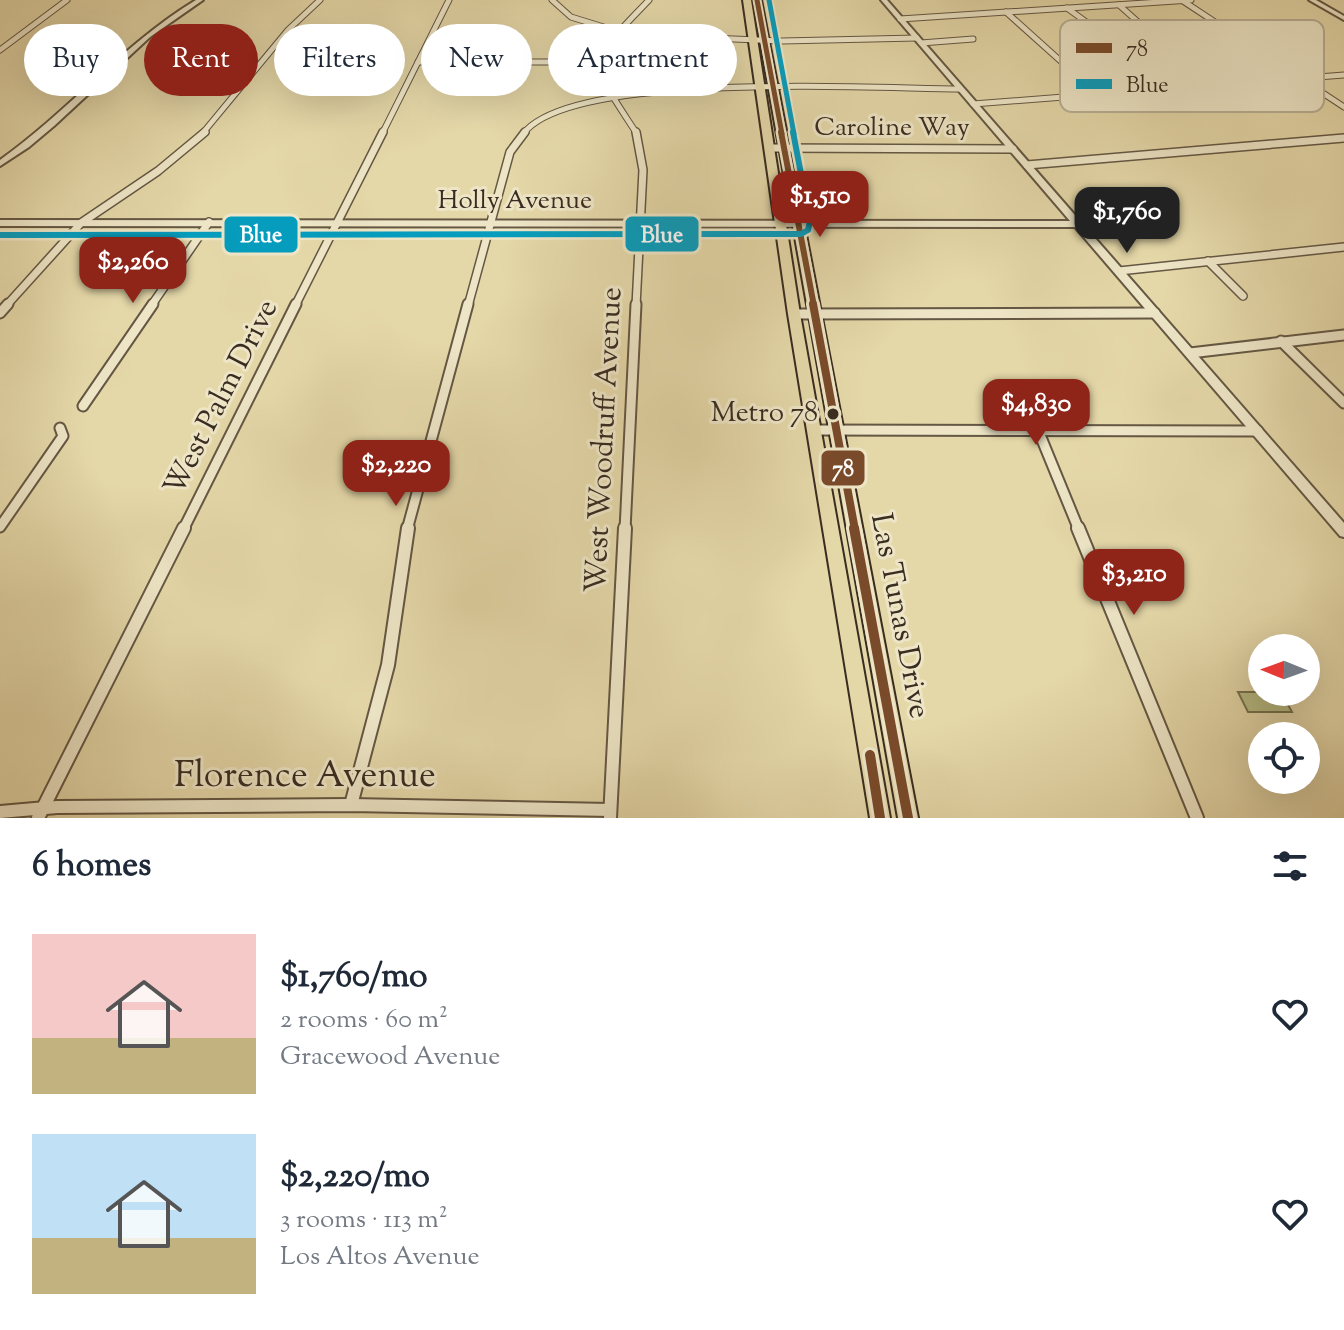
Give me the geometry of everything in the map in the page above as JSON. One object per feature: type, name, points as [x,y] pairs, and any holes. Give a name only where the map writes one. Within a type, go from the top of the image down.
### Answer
[{"type":"main road","name":"Las Tunas Drive","points":[[747,0],[785,148],[908,818]]},
{"type":"main road","name":"Las Tunas Drive","points":[[757,0],[759,39]]},
{"type":"main road","name":"Las Tunas Drive","points":[[768,89],[772,148],[794,314],[880,818]]},
{"type":"street","points":[[0,50],[67,0]]},
{"type":"street","points":[[0,164],[52,125],[162,25],[200,0]]},
{"type":"street","points":[[0,313],[81,223],[196,141],[288,30],[320,0]]},
{"type":"street","name":"West Palm Drive","points":[[40,814],[449,0]]},
{"type":"street","points":[[552,0],[557,9],[572,19],[590,24]]},
{"type":"street","points":[[627,24],[649,0]]},
{"type":"street","points":[[884,0],[1344,532]]},
{"type":"street","points":[[1181,0],[1211,20]]},
{"type":"street","points":[[900,19],[1191,0]]},
{"type":"street","points":[[1312,0],[1344,18]]},
{"type":"street","points":[[1118,5],[1135,20]]},
{"type":"street","points":[[1067,8],[1084,20]]},
{"type":"street","points":[[1006,12],[1060,60]]},
{"type":"street","points":[[737,39],[973,39]]},
{"type":"street","points":[[418,62],[548,62]]},
{"type":"street","points":[[1324,77],[1344,75]]},
{"type":"street","points":[[351,805],[388,665],[408,526],[510,152],[517,138],[556,112],[613,97],[660,90],[960,89]]},
{"type":"street","points":[[1324,94],[1344,107]]},
{"type":"street","name":"West Woodruff Avenue","points":[[610,814],[642,146],[630,118],[613,97]]},
{"type":"street","points":[[973,104],[1060,97]]},
{"type":"street","points":[[1027,165],[1344,138]]},
{"type":"street","name":"Caroline Way","points":[[772,148],[1013,149]]},
{"type":"street","points":[[83,406],[209,222]]},
{"type":"street","name":"Holly Avenue","points":[[0,223],[1078,224]]},
{"type":"street","points":[[1119,271],[1344,247]]},
{"type":"street","points":[[1208,261],[1243,296]]},
{"type":"street","points":[[794,314],[1155,313]]},
{"type":"street","points":[[1190,353],[1344,335]]},
{"type":"street","points":[[1281,341],[1344,403]]},
{"type":"street","points":[[0,527],[63,436],[60,428]]},
{"type":"street","points":[[814,430],[1258,431]]},
{"type":"street","points":[[1038,430],[1197,818]]},
{"type":"street","name":"Florence Avenue","points":[[0,812],[40,814],[351,805],[610,814]]},
{"type":"green space","points":[[1238,692],[1248,692],[1248,706],[1289,706],[1292,712],[1248,712]]},
{"type":"transit line","name":"78","points":[[757,0],[908,818]]},
{"type":"transit line","name":"Blue","points":[[0,235],[801,234],[808,230],[810,221],[769,0]]},
{"type":"transit line","name":"78","points":[[870,755],[880,818]]},
{"type":"place","name":"Metro 78","points":[[833,414]]}]
